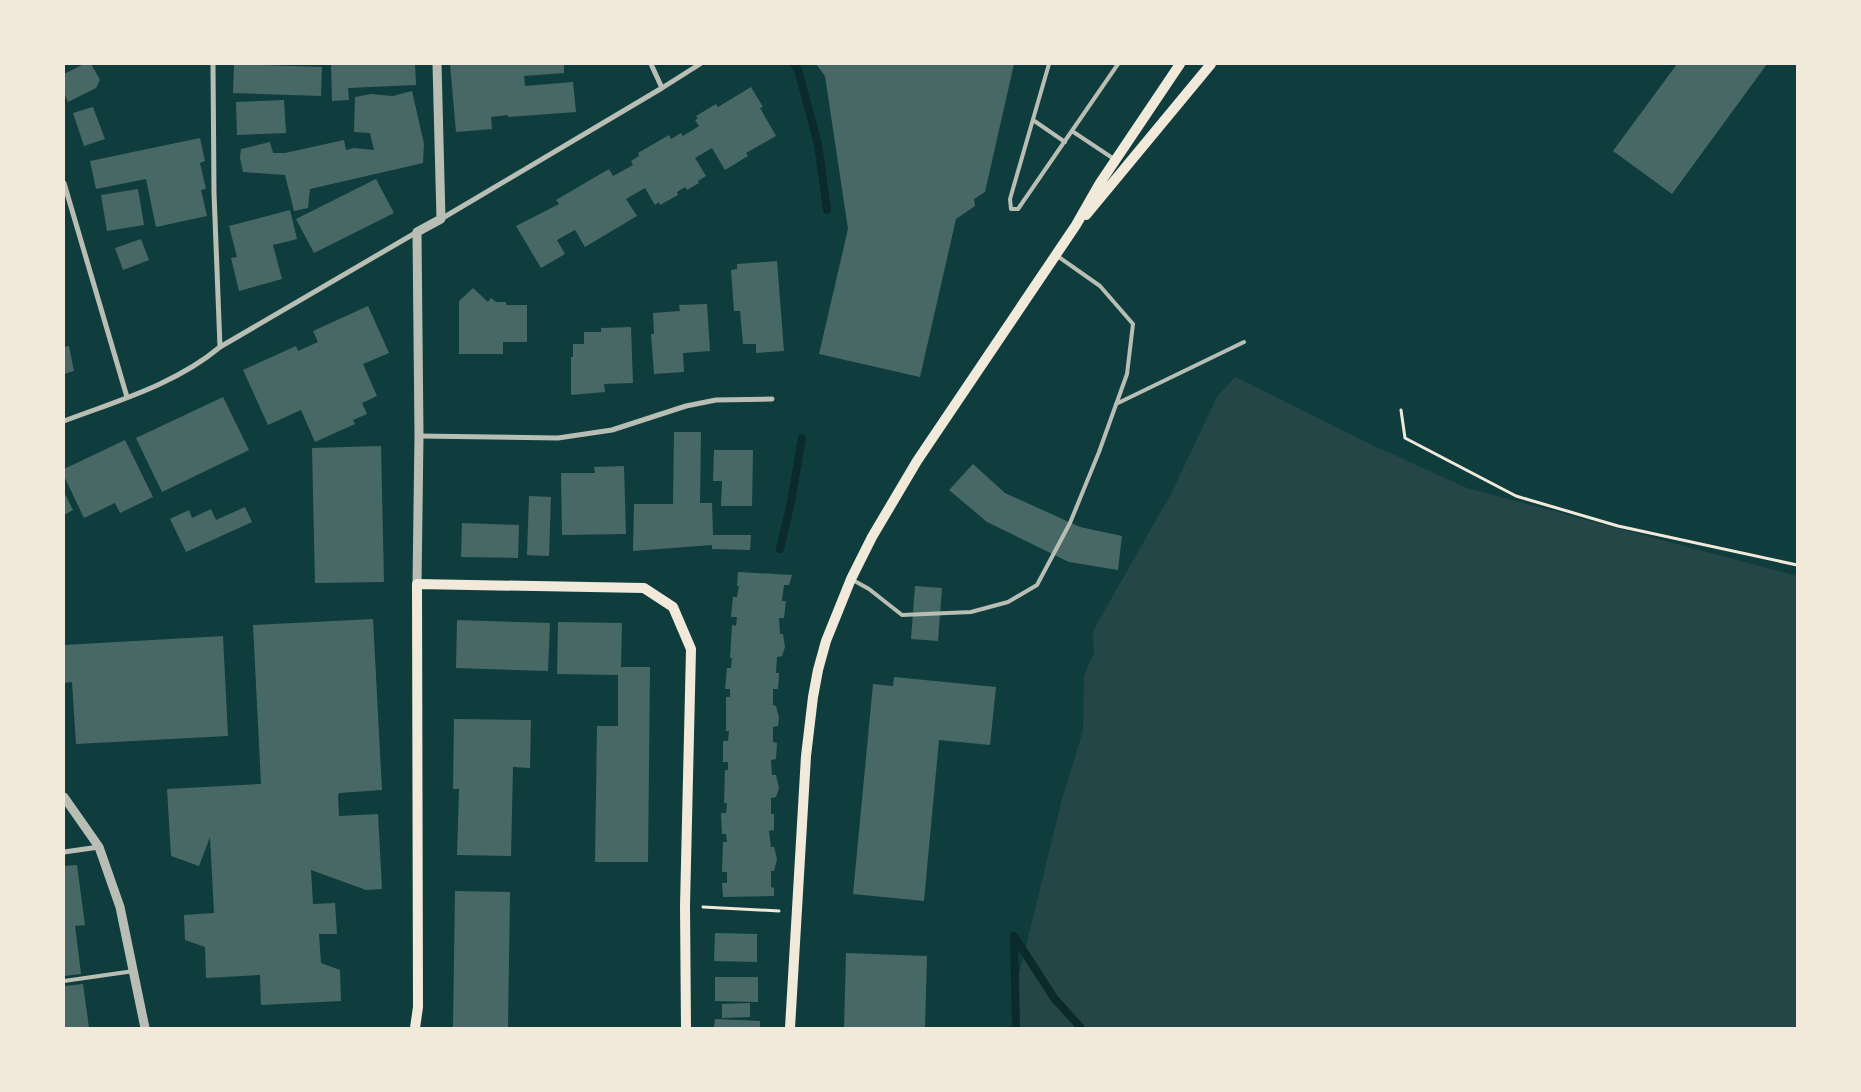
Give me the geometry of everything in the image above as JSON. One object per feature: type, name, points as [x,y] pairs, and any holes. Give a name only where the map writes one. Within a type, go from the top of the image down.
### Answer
[{"type":"main road","points":[[790,1028],[806,756],[813,697],[826,641],[851,579],[894,498],[908,476],[1056,256],[1114,160],[1180,64]]},
{"type":"main road","points":[[1076,225],[1094,206],[1211,64]]},
{"type":"main road","points":[[415,1028],[418,1006],[417,584],[644,588],[673,607],[691,649],[685,906],[686,1028]]},
{"type":"street","points":[[213,64],[214,193],[220,347]]},
{"type":"street","points":[[437,64],[441,219]]},
{"type":"street","points":[[651,64],[662,88]]},
{"type":"street","points":[[64,421],[172,378],[206,359],[220,347],[441,219],[700,64]]},
{"type":"street","points":[[64,183],[126,397]]},
{"type":"street","points":[[417,232],[419,436],[417,584]]},
{"type":"street","points":[[419,436],[558,438],[612,430],[686,406],[716,400],[772,399]]},
{"type":"street","points":[[64,797],[99,847],[120,907],[145,1028]]},
{"type":"street","points":[[64,852],[99,847]]},
{"type":"lane","points":[[1049,64],[1010,199],[1011,209],[1018,209],[1118,64]]},
{"type":"lane","points":[[1033,120],[1065,142]]},
{"type":"lane","points":[[1072,131],[1114,160]]},
{"type":"lane","points":[[851,579],[869,589],[902,614],[971,612],[1008,602],[1037,585],[1070,523],[1116,404],[1127,374],[1133,324],[1100,286],[1056,256]]},
{"type":"lane","points":[[1116,404],[1244,342]]},
{"type":"lane","points":[[64,981],[134,970]]},
{"type":"path","points":[[1401,410],[1405,438],[1516,496],[1618,526],[1797,565]]},
{"type":"path","points":[[685,906],[796,912]]},
{"type":"shaded area","points":[[1235,377],[1370,444],[1467,488],[1797,576],[1797,1028],[1012,1028],[1012,1004],[1062,799],[1083,731],[1084,675],[1094,654],[1093,631],[1171,494],[1217,397]]},
{"type":"building","points":[[84,64],[91,64],[100,80],[96,88],[68,102],[64,93],[64,74]]},
{"type":"building","points":[[234,64],[322,67],[321,96],[233,93]]},
{"type":"building","points":[[331,64],[415,64],[416,85],[348,88],[349,100],[332,101]]},
{"type":"building","points":[[450,64],[564,64],[564,73],[524,76],[525,86],[573,82],[576,112],[491,117],[492,129],[456,132]]},
{"type":"building","points":[[816,64],[1014,64],[985,192],[974,199],[975,206],[956,219],[920,377],[819,354],[848,229],[825,76]]},
{"type":"building","points":[[1677,64],[1767,64],[1672,194],[1613,151]]},
{"type":"building","points":[[751,87],[763,107],[760,108],[776,136],[746,153],[748,156],[725,170],[712,148],[695,158],[706,176],[698,181],[699,183],[687,190],[685,187],[677,192],[678,195],[660,205],[659,202],[655,205],[645,188],[626,199],[637,216],[585,247],[575,230],[557,240],[565,254],[541,268],[516,226],[559,204],[556,200],[609,169],[613,176],[633,165],[631,161],[639,156],[638,153],[669,135],[671,139],[681,133],[683,136],[699,126],[695,120],[698,118],[696,116],[716,104],[718,107]]},
{"type":"building","points":[[412,91],[424,144],[423,163],[310,189],[308,208],[294,211],[285,175],[243,172],[240,158],[241,149],[270,142],[273,153],[285,153],[344,140],[346,150],[354,148],[374,150],[370,133],[354,132],[355,97],[371,94],[393,96]]},
{"type":"building","points":[[284,100],[286,133],[237,135],[236,102]]},
{"type":"building","points":[[93,107],[105,139],[84,146],[73,113]]},
{"type":"building","points":[[200,138],[205,161],[200,163],[206,189],[201,190],[207,216],[156,227],[146,179],[96,189],[90,161]]},
{"type":"building","points":[[376,179],[394,213],[314,253],[296,219]]},
{"type":"building","points":[[138,189],[144,225],[107,231],[101,195]]},
{"type":"building","points":[[290,210],[297,239],[273,245],[282,279],[239,291],[231,258],[237,257],[229,226]]},
{"type":"building","points":[[141,239],[149,260],[123,270],[115,248]]},
{"type":"building","points":[[777,261],[784,351],[756,353],[756,344],[743,344],[740,311],[734,311],[731,270],[737,269],[737,264]]},
{"type":"building","points":[[473,288],[488,302],[491,298],[496,302],[506,302],[506,305],[527,305],[527,342],[503,342],[503,354],[459,354],[459,301]]},
{"type":"building","points":[[707,304],[710,351],[683,353],[684,372],[654,374],[651,334],[654,334],[653,313],[680,311],[679,305]]},
{"type":"building","points":[[368,306],[389,353],[363,364],[377,396],[362,403],[367,414],[353,420],[355,424],[315,442],[301,410],[268,425],[243,370],[296,346],[298,351],[318,342],[313,331]]},
{"type":"building","points":[[631,327],[633,383],[604,384],[605,392],[571,395],[573,344],[584,344],[584,332],[601,332],[601,328]]},
{"type":"building","points":[[69,346],[74,371],[64,374],[64,347]]},
{"type":"building","points":[[223,397],[249,450],[162,492],[136,438]]},
{"type":"building","points":[[674,432],[701,432],[700,503],[712,503],[713,535],[751,535],[750,550],[712,549],[712,545],[633,551],[634,504],[673,504]]},
{"type":"building","points":[[125,440],[153,497],[120,513],[115,503],[84,518],[64,476],[64,469]]},
{"type":"building","points":[[381,446],[384,582],[315,583],[312,448]]},
{"type":"building","points":[[714,450],[753,450],[752,506],[721,506],[722,481],[713,481]]},
{"type":"building","points":[[973,464],[1005,493],[1080,527],[1122,536],[1118,570],[1069,562],[987,522],[949,490]]},
{"type":"building","points":[[624,466],[626,534],[562,535],[561,473],[595,473],[594,467]]},
{"type":"building","points":[[64,492],[73,510],[64,515]]},
{"type":"building","points":[[529,496],[551,497],[549,556],[527,555]]},
{"type":"building","points":[[245,507],[252,522],[186,552],[170,519],[189,510],[192,518],[211,509],[216,520]]},
{"type":"building","points":[[462,523],[519,525],[518,558],[461,557]]},
{"type":"building","points":[[738,572],[792,575],[789,585],[784,585],[782,601],[786,601],[784,618],[779,618],[780,634],[783,634],[785,647],[782,656],[777,657],[778,689],[773,689],[773,705],[776,706],[779,717],[778,726],[773,727],[773,742],[777,743],[776,759],[771,760],[772,775],[776,775],[779,788],[776,797],[771,798],[774,830],[769,831],[771,847],[774,847],[777,859],[774,871],[771,871],[771,887],[774,888],[774,896],[723,897],[722,883],[727,883],[727,872],[722,872],[723,842],[727,842],[726,834],[722,834],[721,813],[726,813],[727,803],[724,803],[725,770],[728,770],[728,762],[723,762],[723,741],[728,741],[729,731],[726,731],[726,697],[730,697],[730,689],[725,689],[727,668],[731,668],[732,625],[736,626],[737,617],[731,617],[733,597],[737,597],[739,586],[737,586]]},
{"type":"building","points":[[915,586],[942,588],[938,641],[911,639]]},
{"type":"building","points":[[373,619],[382,790],[339,793],[338,796],[339,816],[378,814],[382,889],[366,890],[311,870],[313,904],[335,903],[337,934],[319,934],[321,963],[340,970],[341,1001],[261,1005],[260,975],[206,978],[205,947],[185,940],[184,915],[214,913],[210,837],[199,866],[171,856],[167,789],[261,784],[253,625]]},
{"type":"building","points":[[457,620],[550,623],[548,671],[456,668]]},
{"type":"building","points":[[558,622],[622,623],[621,667],[650,667],[648,862],[595,862],[597,726],[618,726],[618,675],[557,674]]},
{"type":"building","points":[[223,636],[228,736],[76,744],[72,682],[64,683],[64,645]]},
{"type":"building","points":[[894,677],[996,687],[990,745],[939,740],[924,901],[853,894],[873,684],[893,686]]},
{"type":"building","points":[[454,719],[531,720],[530,768],[513,767],[511,856],[457,855],[459,789],[453,789]]},
{"type":"building","points":[[77,865],[85,925],[75,926],[81,974],[64,976],[64,866]]},
{"type":"building","points":[[455,891],[510,892],[508,1027],[453,1027]]},
{"type":"building","points":[[715,933],[757,934],[757,962],[714,961]]},
{"type":"building","points":[[846,953],[927,956],[925,1028],[844,1028]]},
{"type":"building","points":[[715,977],[758,977],[758,1002],[715,1001]]},
{"type":"building","points":[[83,984],[89,1028],[64,1028],[64,986]]},
{"type":"building","points":[[750,1003],[750,1017],[722,1018],[722,1004]]},
{"type":"building","points":[[715,1019],[760,1021],[760,1028],[714,1028]]},
{"type":"waterway","points":[[794,64],[798,70],[818,144],[827,210]]},
{"type":"waterway","points":[[780,549],[791,502],[802,438]]},
{"type":"waterway","points":[[1014,936],[1054,998],[1081,1028]]},
{"type":"waterway","points":[[1014,938],[1016,1028]]}]
